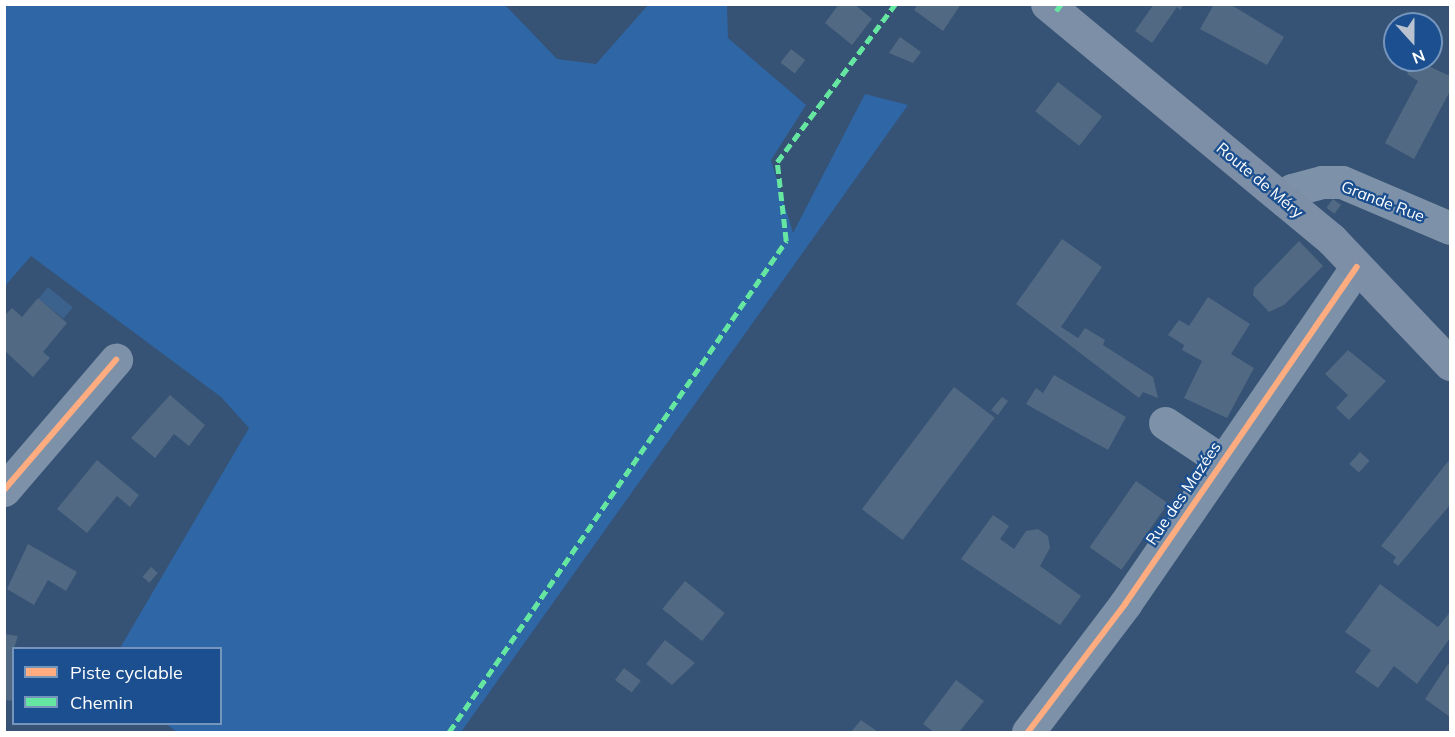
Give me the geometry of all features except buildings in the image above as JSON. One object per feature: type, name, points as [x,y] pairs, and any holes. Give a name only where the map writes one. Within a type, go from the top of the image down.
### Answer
[{"type":"main road","name":"Route de Méry","points":[[1052,8],[1285,201],[1357,267],[1450,364]]},
{"type":"street","name":"Grande Rue","points":[[1285,201],[1292,190],[1322,182],[1342,182],[1450,228]]},
{"type":"street","name":"Rue des Mazées","points":[[1028,732],[1125,604],[1357,267]]},
{"type":"street","points":[[4,490],[116,360]]},
{"type":"street","points":[[1165,423],[1222,460]]},
{"type":"shaded area","points":[[5,4],[505,5],[557,59],[596,64],[648,5],[727,5],[728,38],[806,105],[771,160],[793,233],[865,94],[908,105],[461,732],[177,732],[167,725],[222,725],[222,647],[121,647],[249,428],[221,397],[31,256],[5,286]]},
{"type":"shaded area","points":[[48,287],[73,307],[63,319],[39,299]]},
{"type":"marked path","points":[[449,732],[786,241],[777,162],[895,4]]},
{"type":"marked path","points":[[1056,11],[1061,4]]},
{"type":"cycle path","points":[[1028,732],[1125,604],[1357,267]]},
{"type":"cycle path","points":[[4,490],[116,360]]}]
